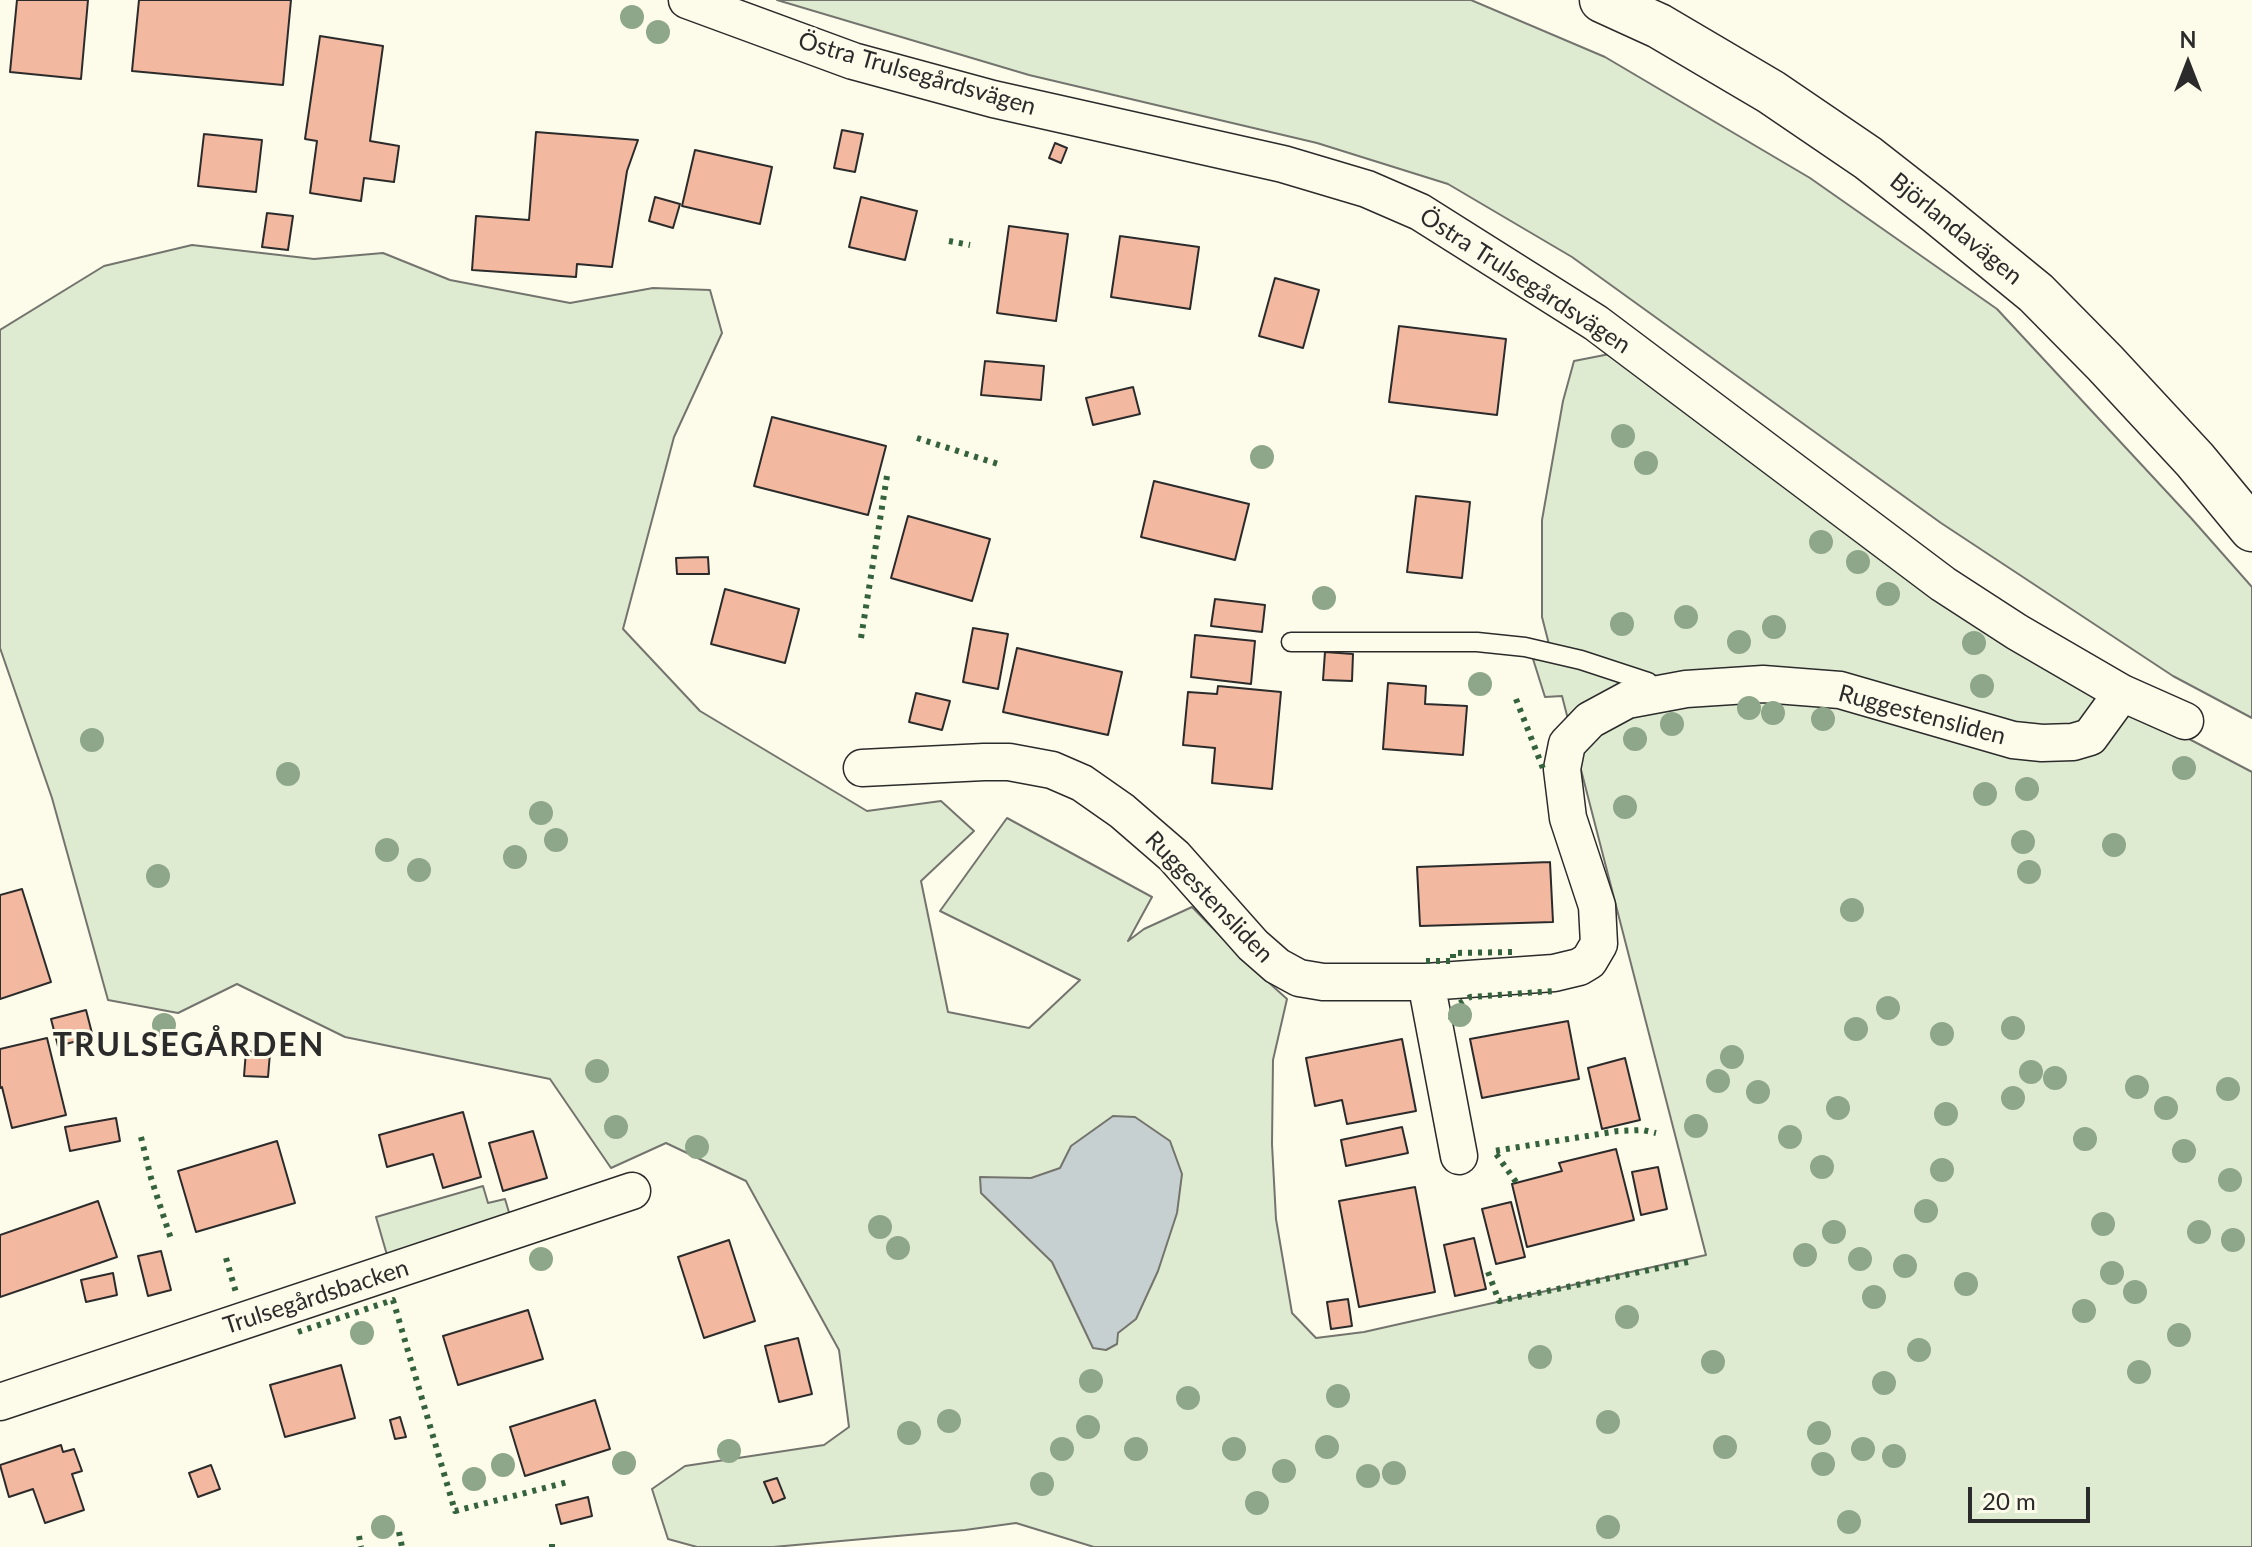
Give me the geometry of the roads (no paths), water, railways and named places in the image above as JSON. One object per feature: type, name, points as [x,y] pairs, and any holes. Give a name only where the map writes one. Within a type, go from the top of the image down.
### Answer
[{"type":"street","name":"Östra Trulsegårdsvägen","points":[[687,0],[853,61],[993,99],[1283,164],[1367,189],[1420,212],[1596,323],[1943,584],[2017,632],[2122,693],[2185,721]]},
{"type":"street","name":"Björlandavägen","points":[[1602,0],[1659,26],[1771,92],[1868,158],[1937,212],[2036,293],[2195,460],[2252,529]]},
{"type":"street","name":"Ruggestensliden","points":[[862,768],[1009,762],[1052,770],[1082,783],[1122,811],[1174,856],[1253,945],[1277,966],[1299,978],[1323,982],[1426,982],[1554,973],[1579,967],[1589,961],[1599,944],[1597,906],[1568,818],[1562,769],[1567,744],[1590,720],[1627,700],[1686,689],[1763,684],[1840,690],[2013,740],[2042,743],[2073,742],[2090,737],[2122,693]]},
{"type":"street","points":[[1426,982],[1459,1156]]},
{"type":"street","name":"Trulsegårdsbacken","points":[[0,1402],[632,1191]]},
{"type":"lane","points":[[1291,642],[1477,642],[1525,647],[1623,672],[1648,682],[1651,695]]},
{"type":"district","name":"TRULSEGÅRDEN","points":[[189,1046]]}]
